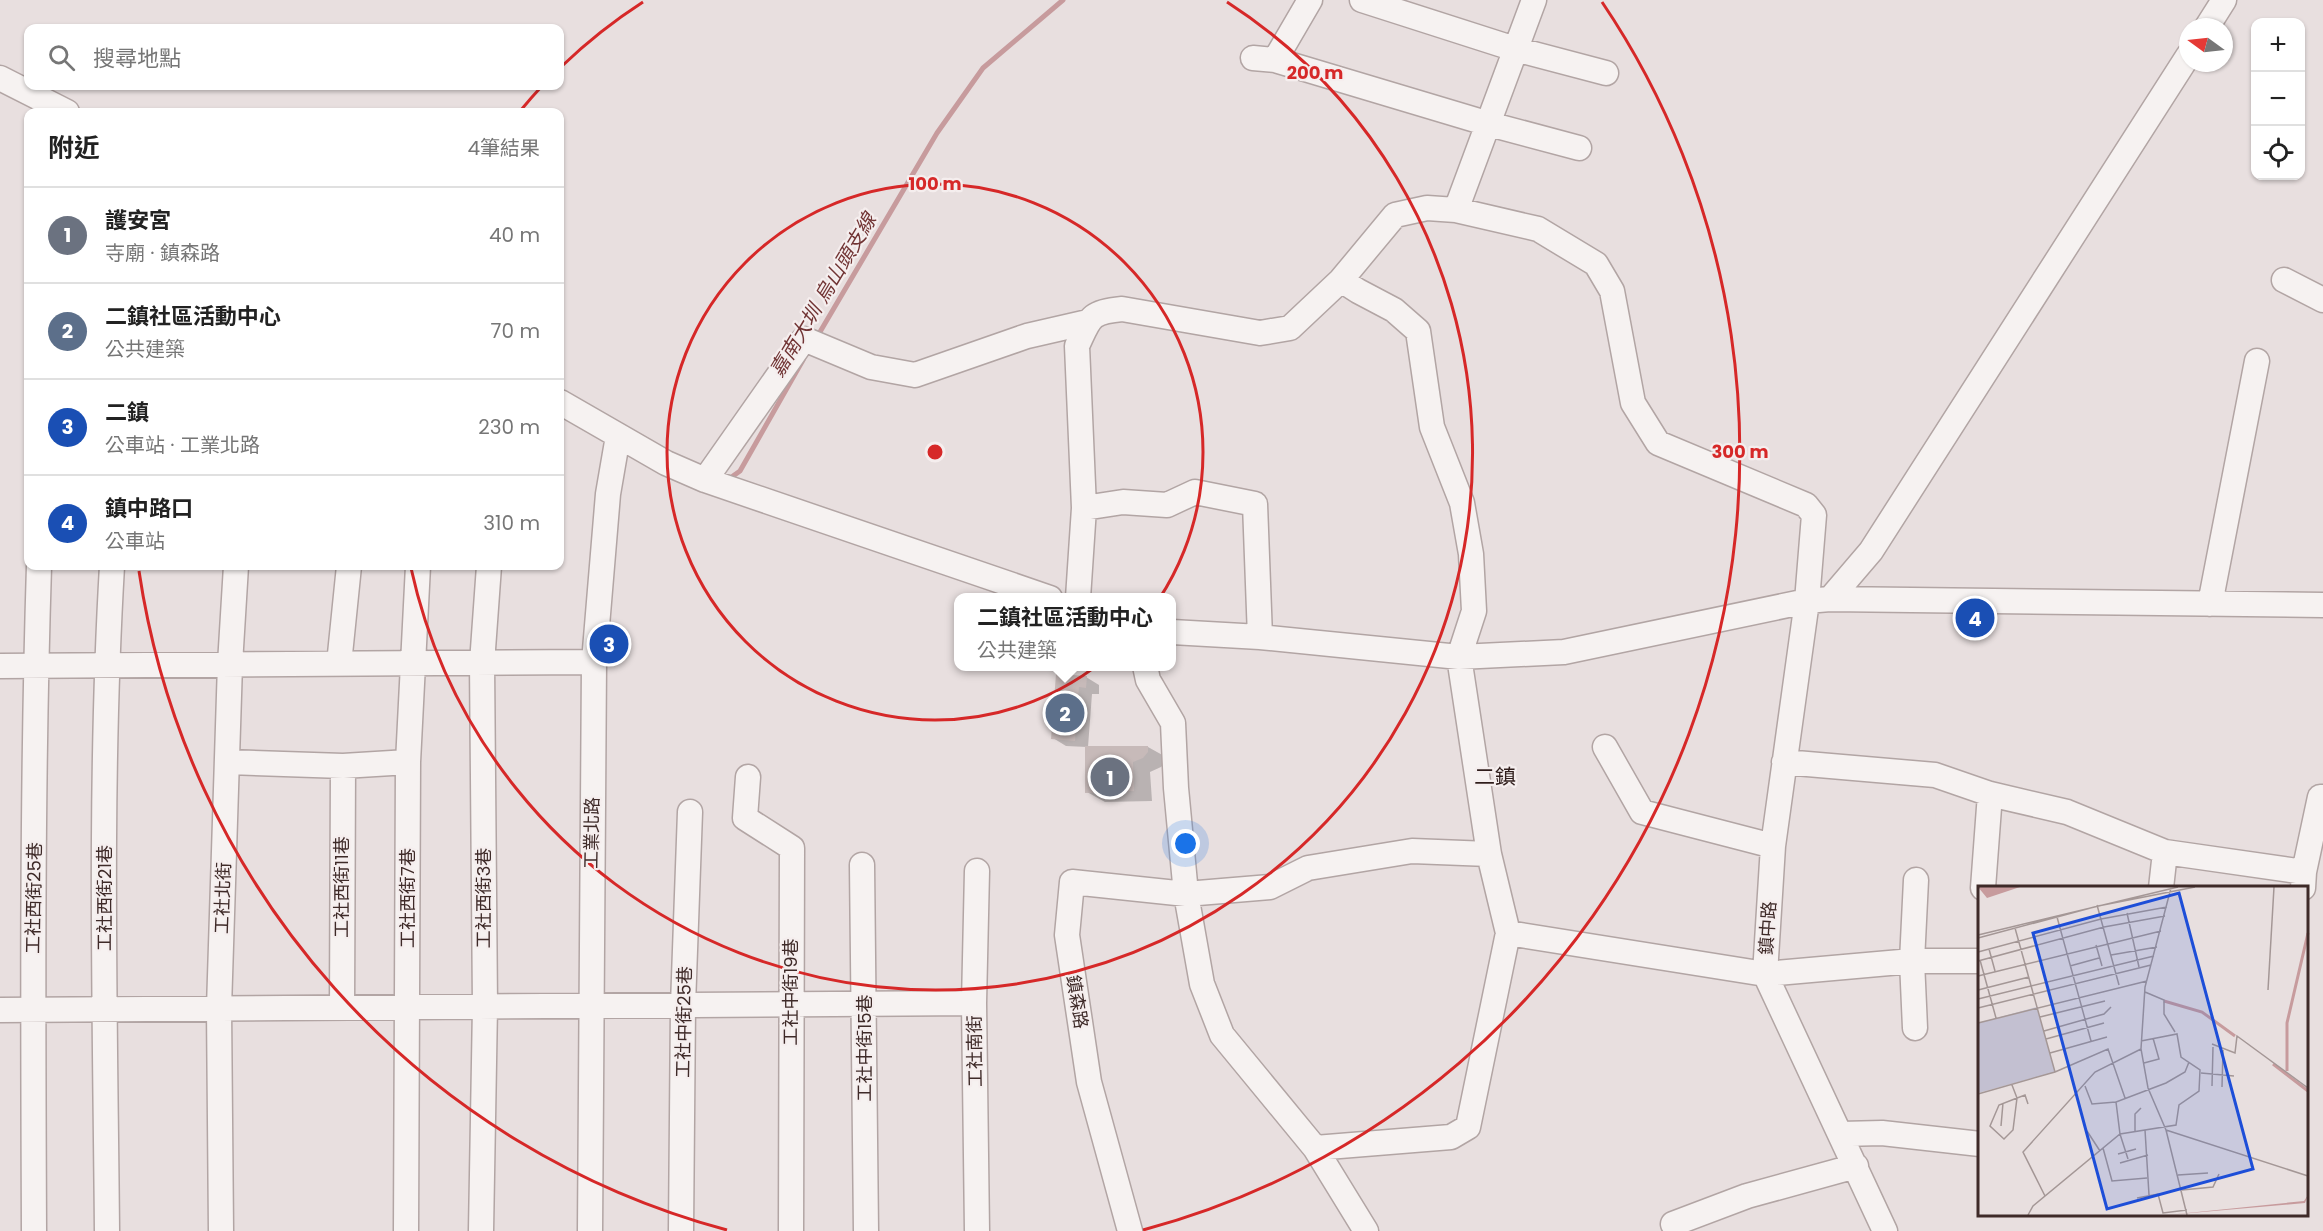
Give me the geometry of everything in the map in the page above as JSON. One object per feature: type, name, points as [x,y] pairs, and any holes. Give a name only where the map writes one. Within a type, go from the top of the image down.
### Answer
[{"type":"street","points":[[1310,0],[1264,59],[1579,148]]},
{"type":"street","points":[[1362,0],[1515,49],[1606,73]]},
{"type":"street","points":[[2213,18],[2224,0]]},
{"type":"street","points":[[1456,210],[1489,124],[1529,1]]},
{"type":"street","points":[[1818,600],[1871,551],[2179,70]]},
{"type":"street","points":[[0,78],[59,108]]},
{"type":"street","name":"鎮中路","points":[[705,480],[804,339],[872,367],[915,375],[1027,336],[1088,322],[1101,311],[1122,309],[1260,333],[1290,328],[1341,280],[1395,215],[1427,208],[1456,210],[1538,230],[1596,264],[1612,291],[1633,403],[1658,443],[1806,505],[1814,514],[1818,600],[1784,762],[1773,846],[1765,974],[1885,1231]]},
{"type":"street","points":[[1315,1148],[1451,1137],[1468,1127],[1508,933],[1489,854],[1459,657],[1474,611],[1471,555],[1462,503],[1432,427],[1418,331],[1394,310],[1341,280]]},
{"type":"street","points":[[2284,280],[2323,300]]},
{"type":"street","points":[[1078,593],[1084,508],[1077,346],[1088,322]]},
{"type":"street","points":[[2210,604],[2257,361]]},
{"type":"street","points":[[564,404],[666,463],[705,480],[1038,593]]},
{"type":"street","name":"工業北路","points":[[590,1231],[594,662],[608,494],[618,436]]},
{"type":"street","points":[[1084,508],[1123,502],[1167,505],[1195,492],[1255,504],[1260,637]]},
{"type":"street","name":"工社西街25巷","points":[[34,1231],[33,1010],[39,570]]},
{"type":"street","name":"工社西街21巷","points":[[107,1231],[106,665],[112,570]]},
{"type":"street","name":"工社北街","points":[[221,1231],[219,1008],[230,664],[236,570]]},
{"type":"street","points":[[339,664],[349,570]]},
{"type":"street","name":"工社西街7巷","points":[[406,1231],[409,1007],[408,762],[418,570]]},
{"type":"street","name":"工社西街3巷","points":[[481,1231],[485,1006],[482,663],[489,570]]},
{"type":"street","points":[[1176,632],[1260,637],[1459,657],[1564,652],[1818,600],[2323,605]]},
{"type":"street","points":[[0,666],[594,662]]},
{"type":"street","points":[[1146,671],[1148,680],[1173,723],[1176,788],[1186,894],[1202,984],[1222,1035],[1315,1148],[1366,1231]]},
{"type":"street","points":[[1605,747],[1642,812],[1773,846]]},
{"type":"street","points":[[228,762],[343,766],[408,762]]},
{"type":"street","points":[[1784,762],[1935,775],[1990,794],[2067,812],[2165,852],[2303,880],[2320,797],[2323,797]]},
{"type":"street","name":"工社西街11巷","points":[[342,1008],[343,766]]},
{"type":"street","name":"工社中街19巷","points":[[748,777],[745,818],[792,848],[791,1231]]},
{"type":"street","points":[[1983,886],[1990,794]]},
{"type":"street","name":"工社中街25巷","points":[[681,1231],[683,1005],[690,812]]},
{"type":"street","points":[[1186,894],[1270,887],[1308,868],[1412,851],[1489,854]]},
{"type":"street","points":[[2161,886],[2165,852]]},
{"type":"street","name":"工社中街15巷","points":[[862,865],[866,1231]]},
{"type":"street","name":"工社南街","points":[[977,871],[974,1003],[977,1231]]},
{"type":"street","points":[[1915,1028],[1912,961],[1916,880]]},
{"type":"street","name":"鎮森路","points":[[1130,1231],[1089,1082],[1067,935],[1072,882],[1186,894]]},
{"type":"street","points":[[1508,933],[1765,974],[1912,961],[1978,958]]},
{"type":"street","points":[[0,1010],[974,1003]]},
{"type":"street","points":[[1841,1134],[1882,1133],[1978,1144]]},
{"type":"street","points":[[1673,1224],[1747,1196],[1856,1166]]},
{"type":"building","points":[[1056,674],[1087,676],[1086,688],[1079,687],[1075,741],[1051,739]]},
{"type":"building","points":[[1085,746],[1148,746],[1148,752],[1143,758],[1133,762],[1134,791],[1085,793]]},
{"type":"waterway","name":"嘉南大圳 烏山頭支線","points":[[817,337],[937,133],[983,68],[1063,0]]},
{"type":"waterway","name":"嘉南大圳 烏山頭支線","points":[[733,476],[740,471],[803,360]]},
{"type":"place","name":"鎮中路口","points":[[1975,618]]},
{"type":"place","name":"二鎮","points":[[609,644]]},
{"type":"place","name":"二鎮社區活動中心","points":[[1065,713]]},
{"type":"place","name":"護安宮","points":[[1110,777]]},
{"type":"district","name":"二鎮","points":[[1495,777]]}]
